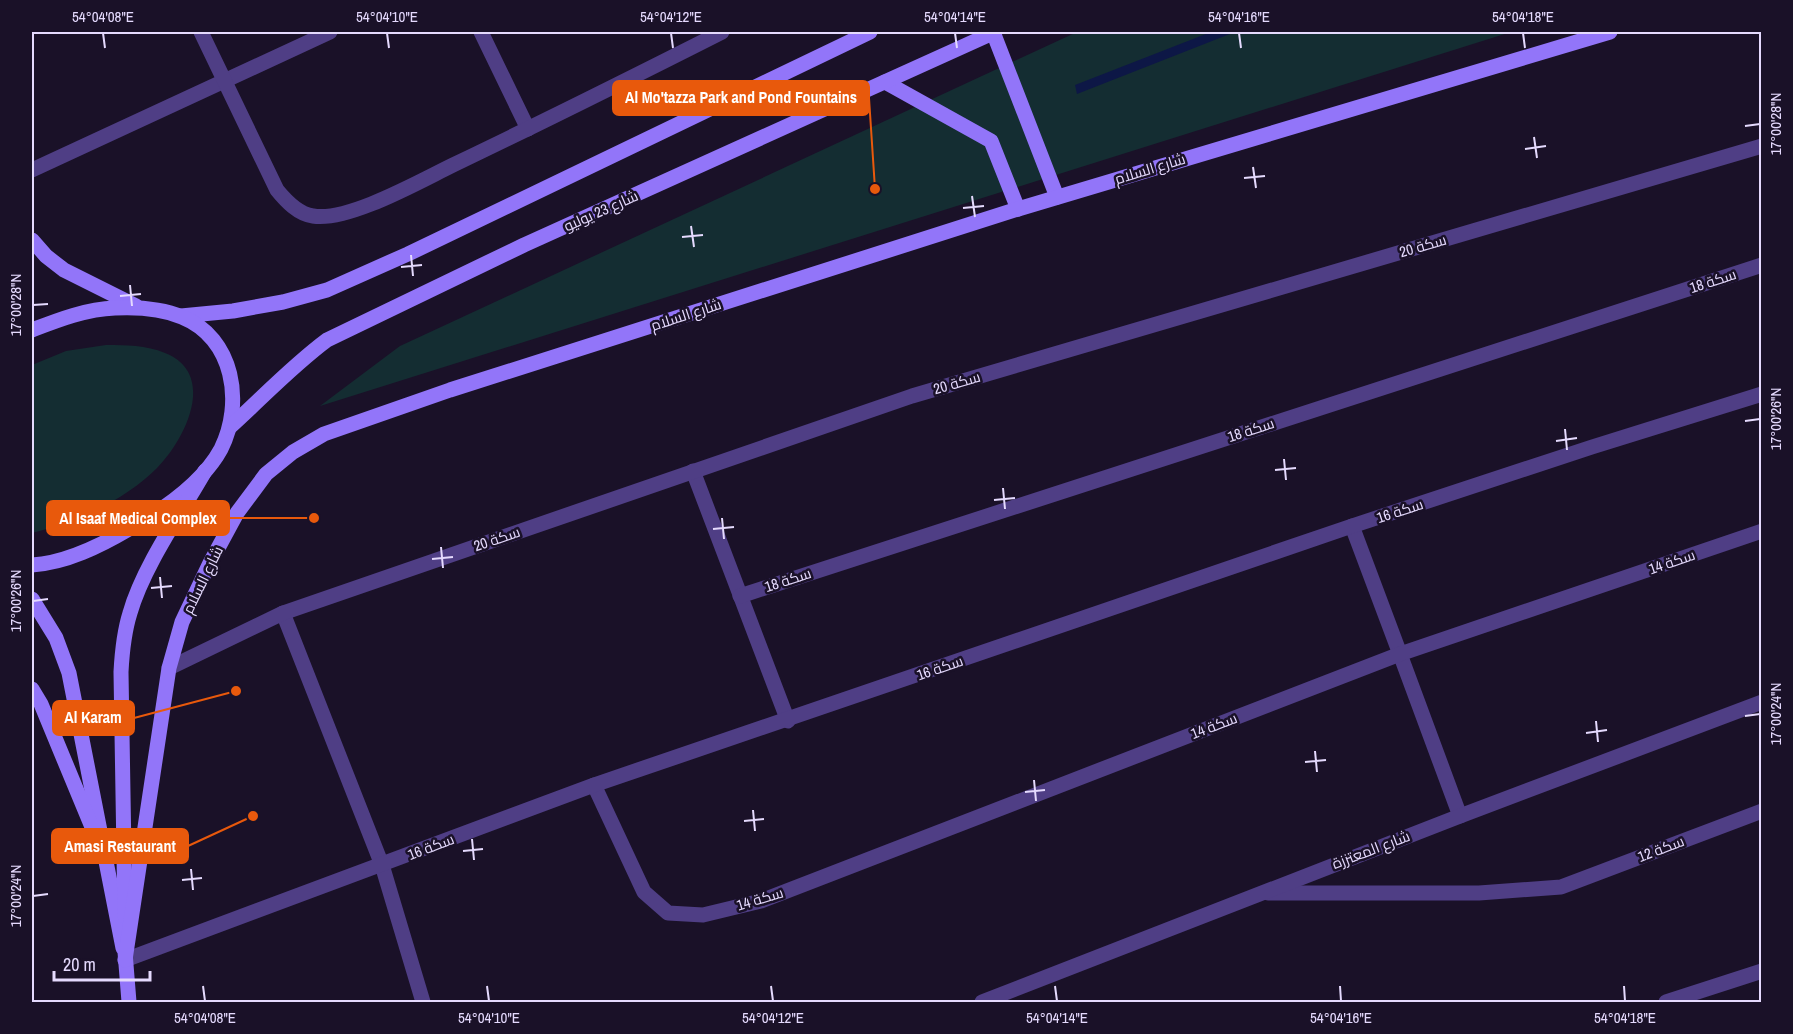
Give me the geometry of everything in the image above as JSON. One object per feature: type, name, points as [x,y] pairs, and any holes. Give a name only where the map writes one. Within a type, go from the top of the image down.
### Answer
[{"type":"street","points":[[201,32],[277,190],[291,206],[313,216],[336,214],[366,207],[722,32]]},
{"type":"street","points":[[32,170],[224,79],[330,32]]},
{"type":"street","points":[[481,32],[528,129]]},
{"type":"street","points":[[32,330],[63,318],[113,308],[142,308],[182,316],[233,311],[283,302],[327,290],[408,254],[870,32]]},
{"type":"street","points":[[994,32],[1057,197]]},
{"type":"street","name":"شارع 23 يوليو","points":[[230,427],[301,360],[327,340],[524,245],[994,32]]},
{"type":"street","name":"شارع السلام","points":[[125,960],[169,668],[182,622],[237,513],[266,474],[293,452],[324,434],[450,390],[1018,209],[1610,32]]},
{"type":"street","points":[[885,82],[991,141],[1018,209]]},
{"type":"street","name":"سكة 20","points":[[169,668],[283,613],[912,396],[1761,146]]},
{"type":"street","points":[[32,240],[46,256],[64,270],[142,308]]},
{"type":"street","name":"سكة 18","points":[[740,596],[1761,265]]},
{"type":"street","points":[[129,1002],[125,960],[121,672],[123,647],[130,612],[146,574],[220,450],[230,427],[233,386],[228,362],[204,329],[182,316]]},
{"type":"street","name":"سكة 16","points":[[125,960],[594,785],[788,721],[1352,526],[1761,394]]},
{"type":"street","points":[[32,565],[69,557],[110,541],[157,512],[206,471]]},
{"type":"street","points":[[693,471],[788,721]]},
{"type":"street","points":[[1352,526],[1460,816]]},
{"type":"street","name":"سكة 14","points":[[594,785],[644,892],[668,913],[703,915],[761,901],[1400,654],[1761,531]]},
{"type":"street","points":[[32,599],[56,638],[69,673],[125,960]]},
{"type":"street","points":[[283,613],[382,866],[423,1002]]},
{"type":"street","points":[[32,689],[41,704],[106,862]]},
{"type":"street","name":"شارع المعتززة","points":[[982,1002],[1259,893],[1761,702]]},
{"type":"street","name":"سكة 12","points":[[1259,893],[1479,893],[1561,887],[1761,811]]},
{"type":"street","points":[[1666,1002],[1761,971]]},
{"type":"green space","points":[[1077,32],[1511,32],[320,406],[400,346]]},
{"type":"green space","points":[[106,345],[151,348],[181,363],[190,376],[193,391],[186,425],[168,456],[130,491],[99,509],[32,533],[32,365],[66,351]]},
{"type":"shaded area","points":[[1211,32],[1235,32],[1077,94],[1075,85]]},
{"type":"place","name":"Al Mo'tazza Park and Pond Fountains","points":[[875,189]]},
{"type":"place","name":"Al Isaaf Medical Complex","points":[[314,518]]},
{"type":"place","name":"Al Karam","points":[[236,691]]},
{"type":"place","name":"Amasi Restaurant","points":[[253,816]]}]
